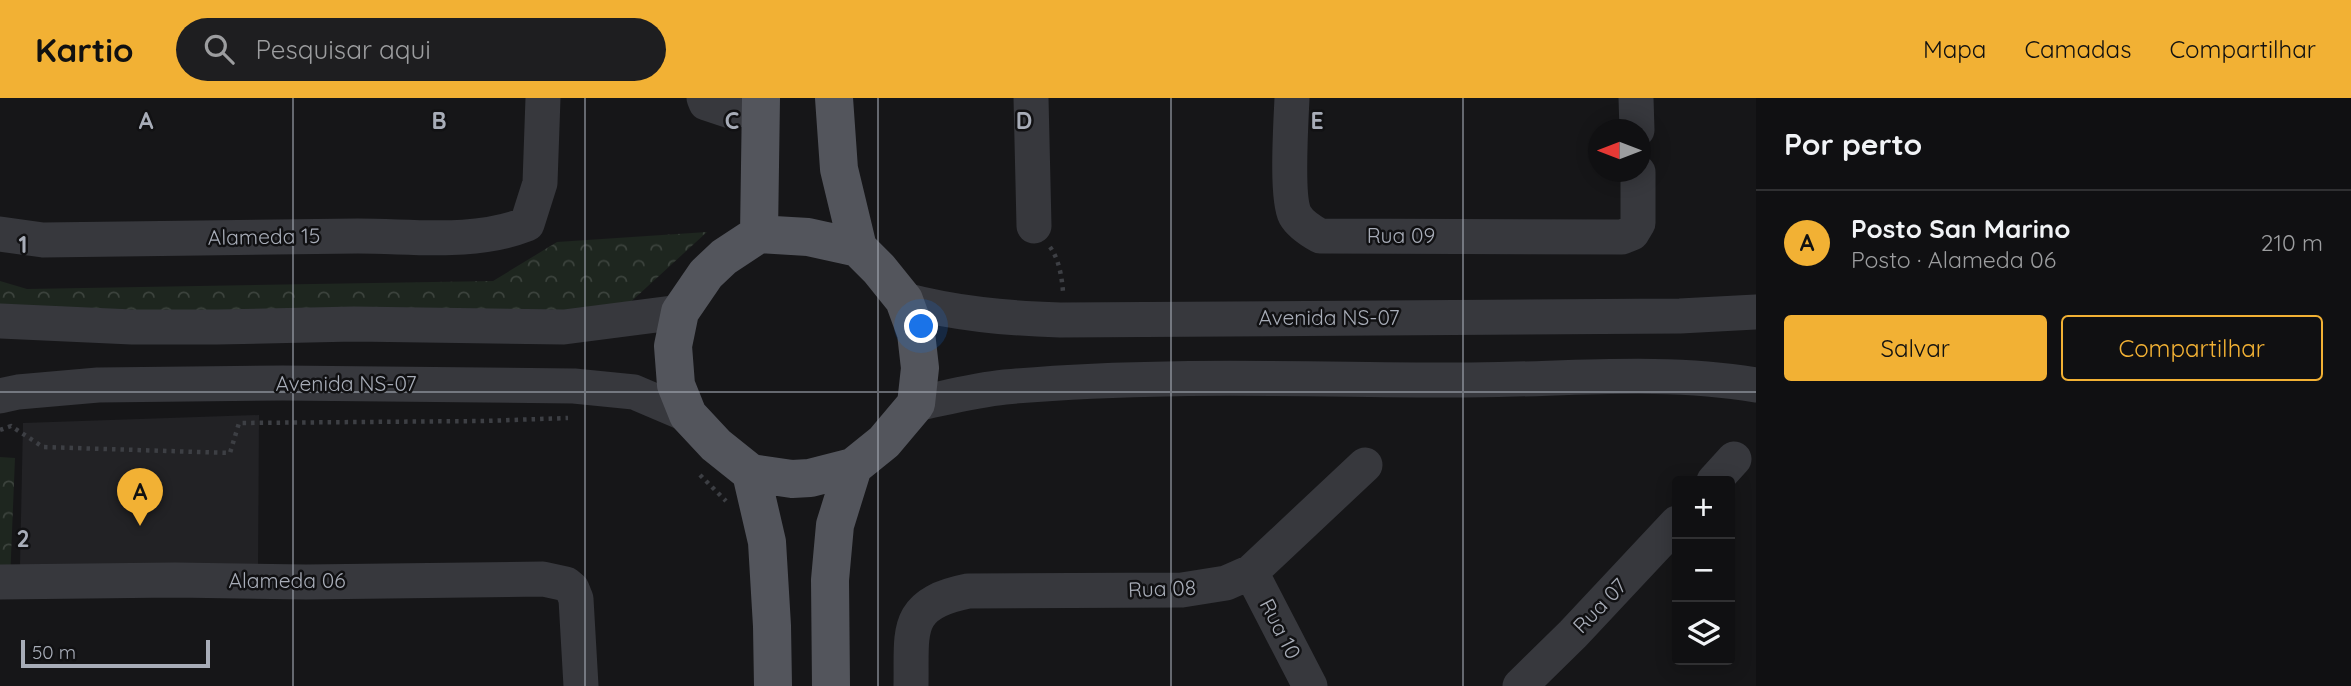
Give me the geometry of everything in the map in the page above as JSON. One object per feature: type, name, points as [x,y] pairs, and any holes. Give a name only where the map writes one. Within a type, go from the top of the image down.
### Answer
[{"type":"main road","points":[[834,98],[839,169],[858,248],[904,300],[916,333],[920,368],[916,404],[890,436],[853,467],[810,478],[792,479],[751,473],[716,445],[688,415],[676,385],[673,346],[680,313],[706,274],[724,257],[759,234],[808,237],[858,248]]},
{"type":"main road","points":[[759,234],[761,102]]},
{"type":"main road","points":[[831,686],[830,580],[833,539],[853,467]]},
{"type":"main road","points":[[751,473],[766,542],[773,686]]},
{"type":"street","name":"Alameda 15","points":[[0,234],[43,240],[368,236],[455,238],[509,231],[527,224],[540,183],[543,98]]},
{"type":"street","points":[[704,98],[706,103],[730,111],[761,102]]},
{"type":"street","points":[[1031,98],[1034,226]]},
{"type":"street","name":"Rua 09","points":[[1292,98],[1291,192],[1294,214],[1303,225],[1320,236],[1618,238],[1632,233],[1636,228],[1639,218],[1638,182]]},
{"type":"street","points":[[1636,98],[1637,119]]},
{"type":"street","name":"Avenida NS-07","points":[[904,300],[948,312],[1060,320],[1653,316],[1756,312]]},
{"type":"street","points":[[0,321],[144,327],[354,324],[564,327],[680,313]]},
{"type":"street","points":[[916,404],[1002,387],[1145,380],[1494,380],[1609,377],[1723,379],[1756,385]]},
{"type":"street","name":"Avenida NS-07","points":[[0,396],[98,385],[297,383],[574,386],[634,392],[688,415]]},
{"type":"street","name":"Rua 08","points":[[911,686],[913,630],[919,613],[934,602],[968,591],[1182,590],[1218,586],[1251,572],[1365,465]]},
{"type":"street","name":"Rua 07","points":[[1520,686],[1582,625],[1672,528]]},
{"type":"street","name":"Rua 10","points":[[1251,572],[1310,686]]},
{"type":"street","name":"Alameda 06","points":[[0,582],[551,579],[572,589],[576,599],[580,686]]},
{"type":"path","points":[[1034,226],[1054,252],[1062,281],[1064,304],[1060,320]]},
{"type":"path","points":[[0,430],[11,426],[43,447],[230,453],[239,423],[577,418]]},
{"type":"path","points":[[691,467],[729,505]]},
{"type":"shaded area","points":[[259,415],[258,568],[20,565],[23,423]]},
{"type":"green space","points":[[707,232],[612,319],[0,329],[0,281],[27,289],[493,281],[557,242]]},
{"type":"green space","points":[[0,457],[15,458],[10,581],[0,581]]},
{"type":"place","name":"Posto San Marino","points":[[140,526]]}]
